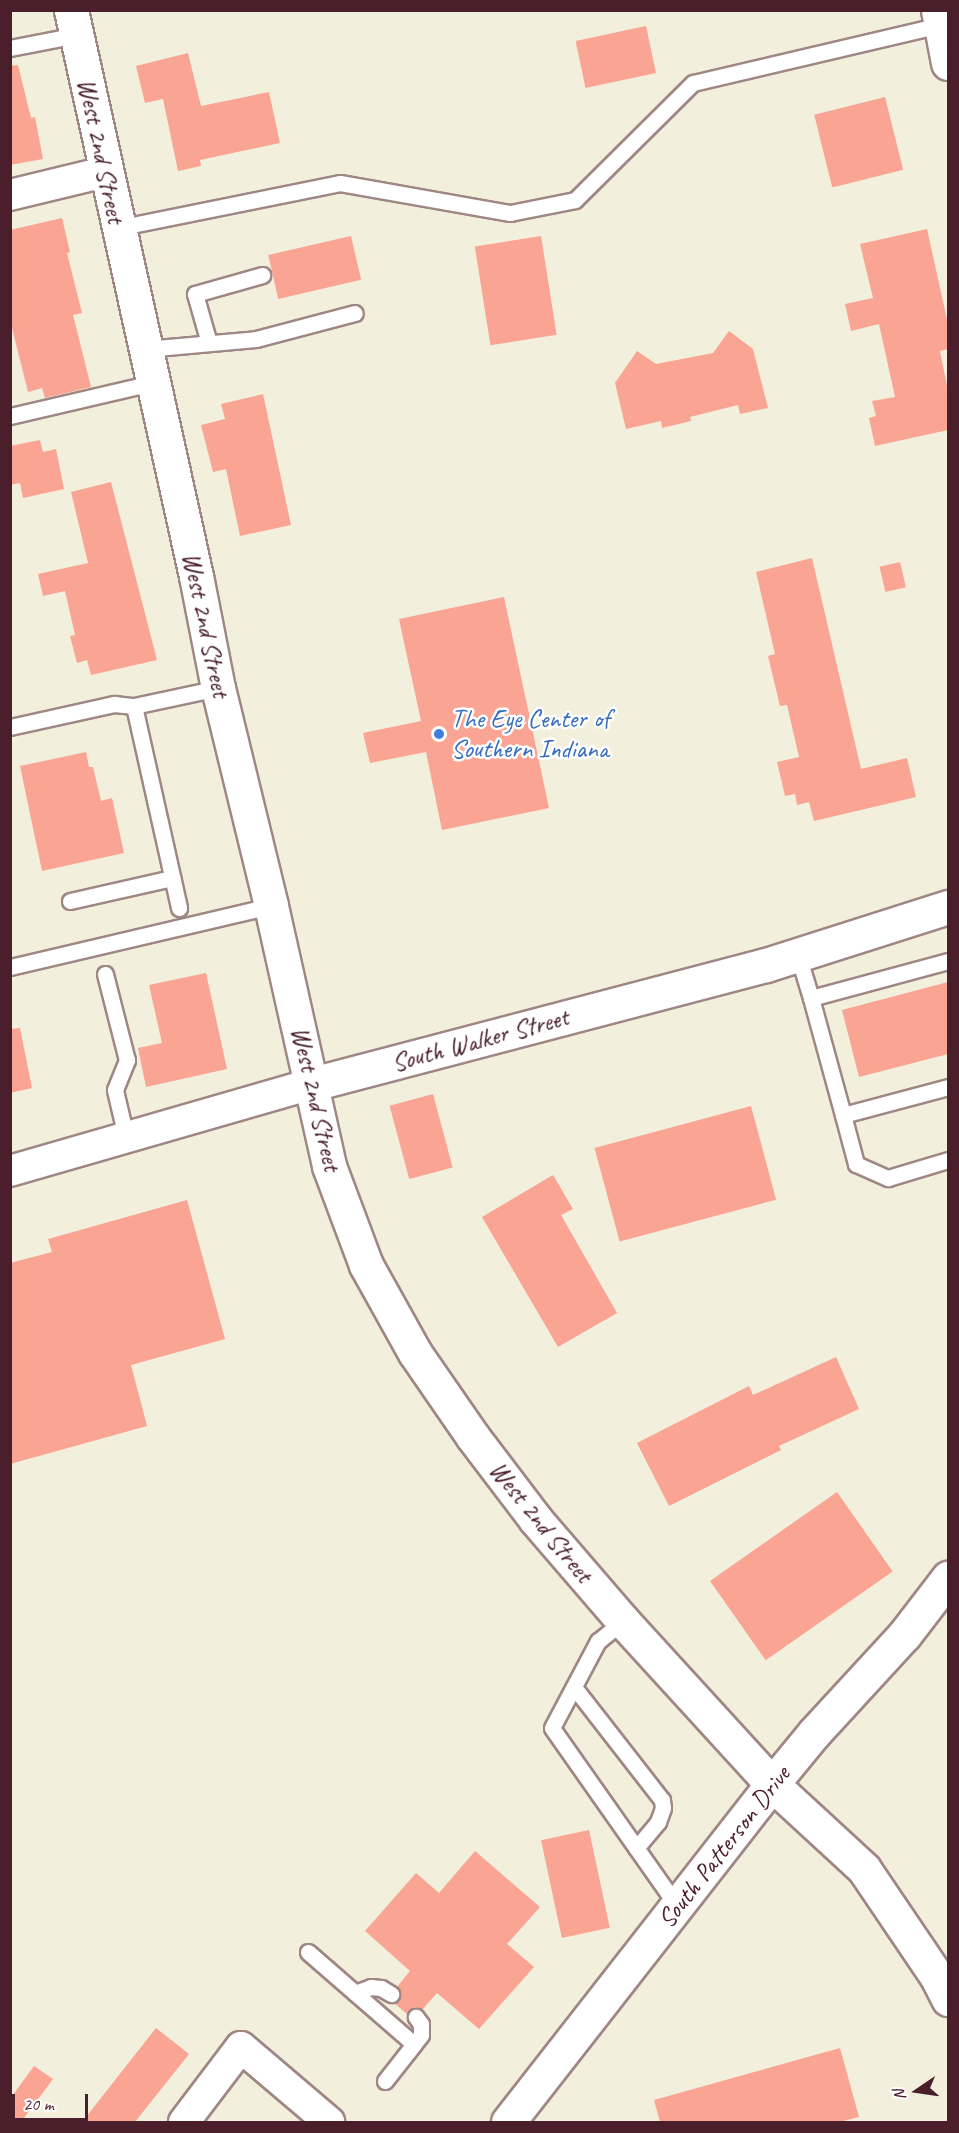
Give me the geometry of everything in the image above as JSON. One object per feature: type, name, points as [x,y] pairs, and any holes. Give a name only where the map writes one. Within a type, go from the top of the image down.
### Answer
[{"type":"main road","points":[[939,18],[948,63]]},
{"type":"main road","name":"West 2nd Street","points":[[74,23],[117,228],[196,576],[218,688],[271,906],[329,1166],[366,1265],[415,1353],[473,1437],[536,1520],[622,1621],[772,1784],[864,1869],[937,1977],[948,1999]]},
{"type":"main road","name":"South Walker Street","points":[[312,1084],[798,955],[948,907]]},
{"type":"main road","name":"South Patterson Drive","points":[[508,2122],[814,1732],[905,1634],[948,1578]]},
{"type":"street","points":[[10,195],[105,172]]},
{"type":"street","name":"South Walker Street","points":[[10,1170],[312,1084]]},
{"type":"street","points":[[184,2122],[241,2047],[329,2122]]},
{"type":"lane","points":[[117,228],[340,183],[510,213],[575,200],[693,83],[939,18]]},
{"type":"lane","points":[[10,48],[74,23]]},
{"type":"lane","points":[[209,343],[195,294],[262,275]]},
{"type":"lane","points":[[145,349],[256,339],[355,313]]},
{"type":"lane","points":[[10,416],[152,383]]},
{"type":"lane","points":[[10,728],[114,704],[134,706],[218,688]]},
{"type":"lane","points":[[134,706],[179,908]]},
{"type":"lane","points":[[70,901],[172,878]]},
{"type":"lane","points":[[10,967],[271,906]]},
{"type":"lane","points":[[798,955],[856,1164],[888,1178],[948,1160]]},
{"type":"lane","points":[[811,998],[948,961]]},
{"type":"lane","points":[[105,974],[127,1060],[115,1090],[126,1137]]},
{"type":"lane","points":[[843,1115],[948,1087]]},
{"type":"lane","points":[[622,1621],[598,1641],[552,1728],[677,1906]]},
{"type":"lane","points":[[574,1687],[662,1800],[663,1808],[658,1822],[636,1848]]},
{"type":"lane","points":[[308,1952],[414,2044]]},
{"type":"lane","points":[[355,1993],[370,1987],[381,1988],[391,1994]]},
{"type":"lane","points":[[385,2081],[421,2035],[421,2024],[416,2017]]},
{"type":"building","points":[[646,26],[656,73],[586,88],[576,41]]},
{"type":"building","points":[[188,53],[201,106],[269,92],[280,143],[200,160],[201,166],[178,171],[163,99],[145,103],[136,66]]},
{"type":"building","points":[[18,65],[31,118],[35,117],[43,159],[10,165],[10,66]]},
{"type":"building","points":[[885,97],[903,170],[832,187],[814,115]]},
{"type":"building","points":[[62,218],[70,252],[67,253],[82,313],[73,315],[91,387],[45,398],[42,388],[28,392],[10,320],[10,230]]},
{"type":"building","points":[[927,229],[948,324],[948,349],[940,351],[948,391],[948,430],[875,446],[869,418],[876,416],[872,401],[895,397],[879,324],[851,331],[845,304],[873,298],[860,244]]},
{"type":"building","points":[[351,236],[361,280],[278,299],[268,255]]},
{"type":"building","points":[[541,236],[557,335],[490,345],[475,246]]},
{"type":"building","points":[[729,331],[753,349],[768,408],[740,414],[738,405],[690,417],[691,421],[662,428],[661,421],[626,429],[615,383],[637,351],[656,364],[713,353]]},
{"type":"building","points":[[263,394],[291,525],[240,536],[226,469],[213,472],[201,425],[225,419],[221,404]]},
{"type":"building","points":[[40,440],[43,452],[56,449],[64,489],[23,498],[20,483],[10,485],[10,446]]},
{"type":"building","points":[[111,482],[157,660],[91,675],[87,660],[77,663],[70,636],[75,635],[65,591],[43,596],[38,574],[88,563],[71,492]]},
{"type":"building","points":[[812,558],[861,769],[907,758],[916,797],[814,821],[809,802],[797,805],[795,794],[785,796],[777,762],[799,757],[787,705],[780,706],[768,656],[775,654],[756,572]]},
{"type":"building","points":[[900,562],[906,587],[885,592],[880,567]]},
{"type":"building","points":[[504,597],[549,808],[442,830],[426,752],[370,763],[363,733],[421,721],[399,619]]},
{"type":"building","points":[[86,752],[89,767],[93,767],[101,801],[112,798],[124,853],[42,871],[20,766]]},
{"type":"building","points":[[206,973],[227,1069],[146,1087],[138,1048],[162,1043],[149,985]]},
{"type":"building","points":[[948,982],[948,1054],[859,1077],[842,1010]]},
{"type":"building","points":[[20,1028],[32,1088],[10,1093],[10,1029]]},
{"type":"building","points":[[433,1094],[453,1167],[409,1179],[390,1106]]},
{"type":"building","points":[[751,1106],[776,1200],[620,1242],[595,1148]]},
{"type":"building","points":[[553,1175],[573,1209],[561,1215],[617,1313],[558,1347],[482,1217]]},
{"type":"building","points":[[187,1200],[225,1339],[131,1365],[147,1426],[10,1464],[10,1263],[52,1252],[48,1239]]},
{"type":"building","points":[[836,1357],[859,1409],[779,1446],[781,1450],[669,1506],[637,1443],[749,1386],[753,1395]]},
{"type":"building","points":[[837,1492],[893,1571],[766,1660],[710,1581]]},
{"type":"building","points":[[589,1830],[610,1928],[562,1938],[541,1840]]},
{"type":"building","points":[[475,1851],[540,1907],[507,1944],[534,1967],[479,2029],[437,1993],[422,2010],[414,2007],[407,2014],[394,2003],[401,1995],[397,1987],[410,1971],[365,1931],[416,1873],[439,1893]]},
{"type":"building","points":[[156,2028],[189,2054],[135,2122],[82,2122]]},
{"type":"building","points":[[840,2048],[859,2117],[839,2122],[660,2122],[654,2100]]},
{"type":"building","points":[[34,2066],[53,2079],[21,2122],[10,2122],[10,2099]]},
{"type":"place","name":"The Eye Center of Southern Indiana","points":[[439,734]]}]
